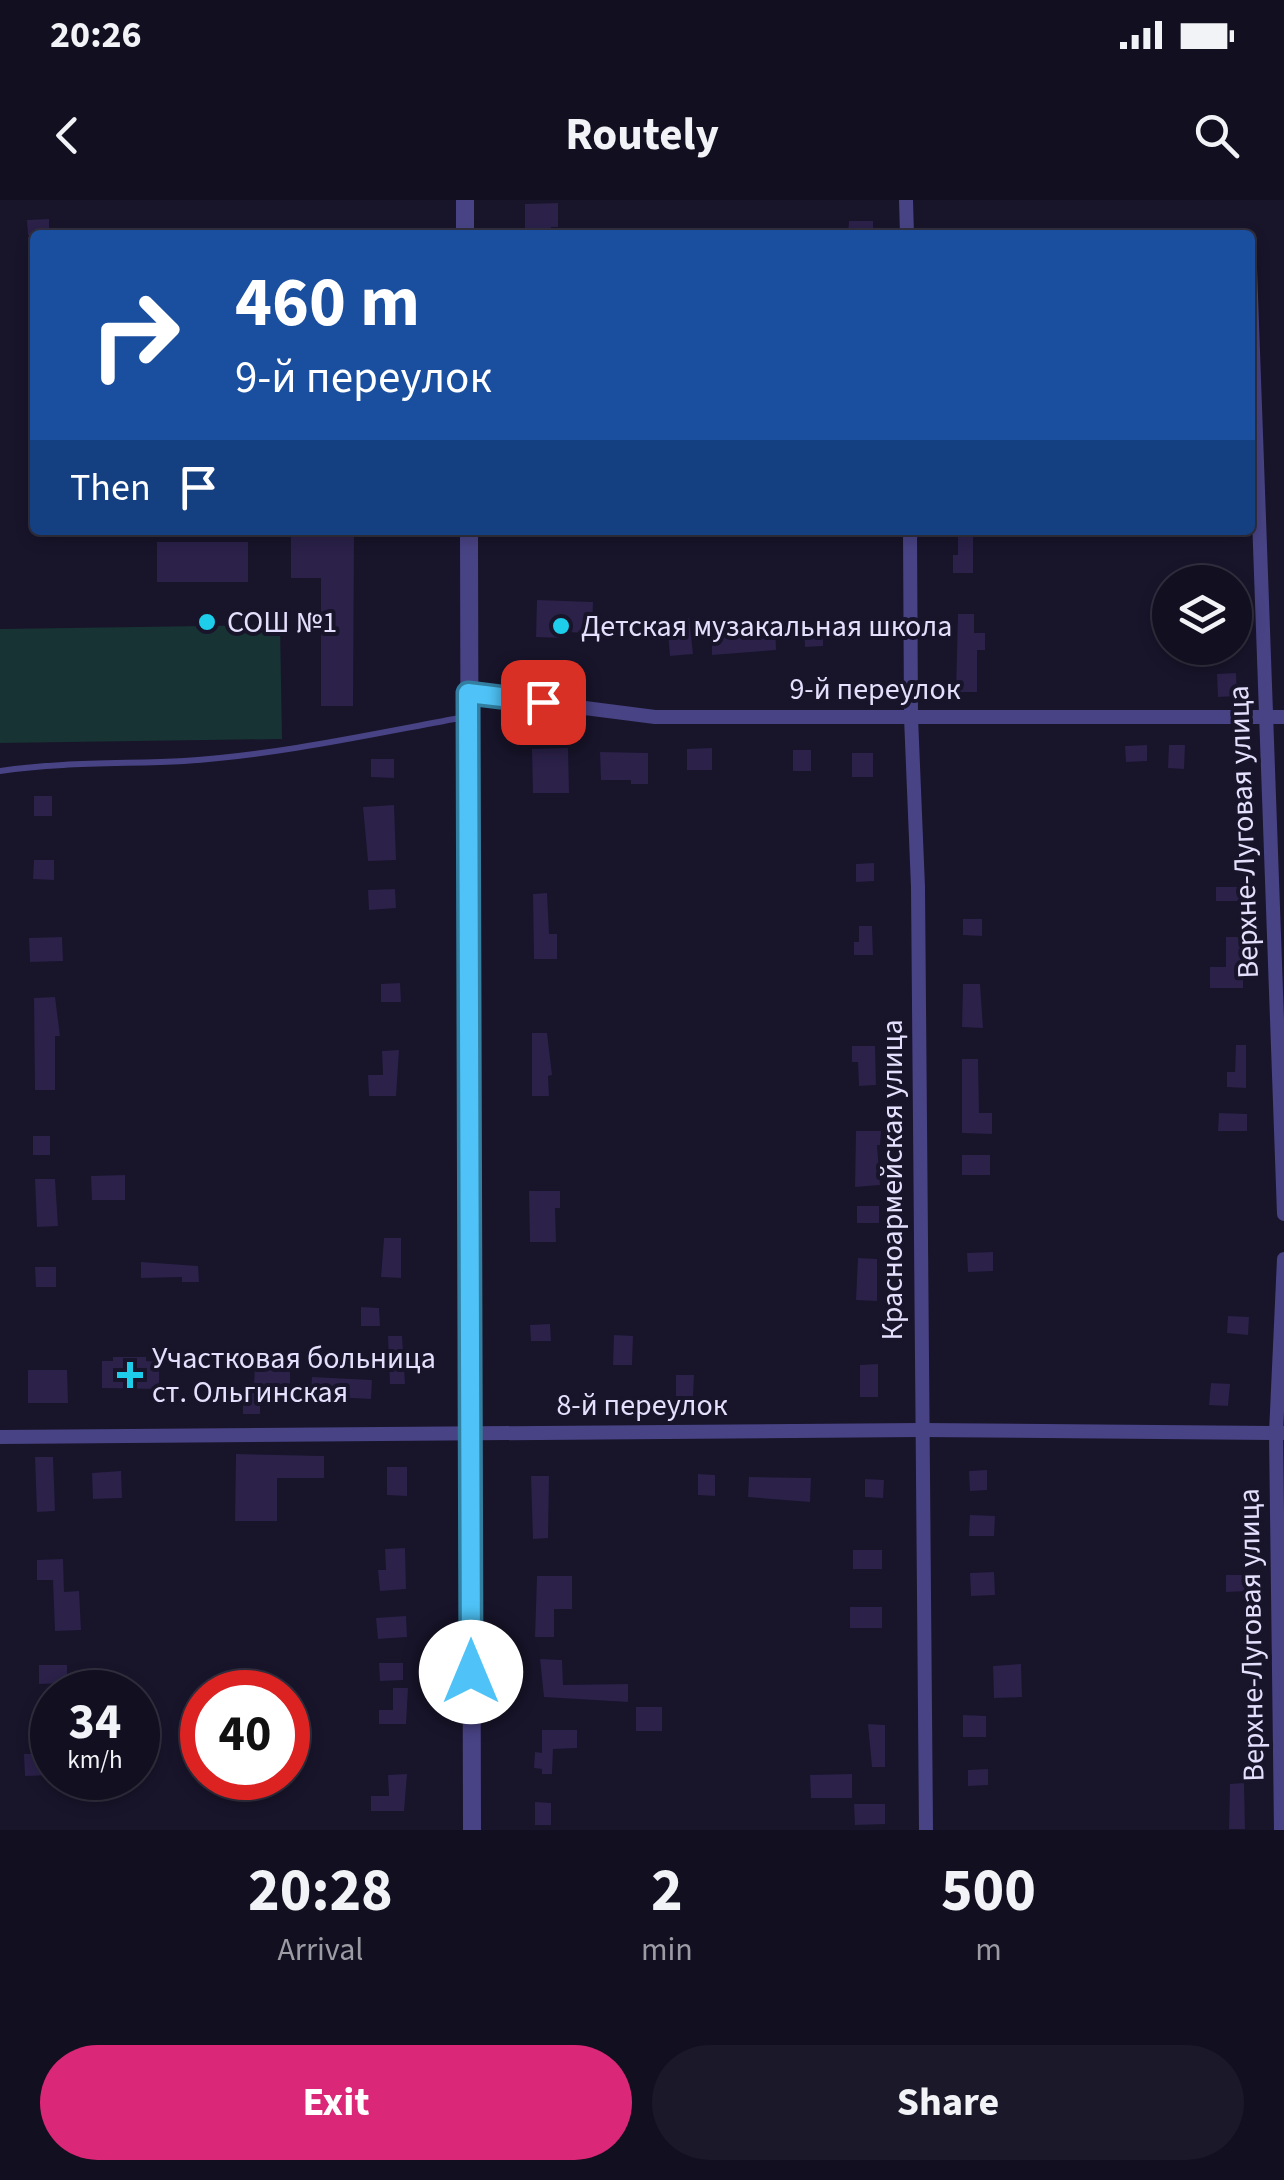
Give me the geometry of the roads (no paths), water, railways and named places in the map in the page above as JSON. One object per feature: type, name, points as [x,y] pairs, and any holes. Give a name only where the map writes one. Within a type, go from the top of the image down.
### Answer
[{"type":"street","points":[[465,200],[465,230]]},
{"type":"street","points":[[906,200],[907,230]]},
{"type":"street","name":"Верхне-Луговая улица","points":[[1255,400],[1284,1214]]},
{"type":"street","points":[[469,535],[472,1830]]},
{"type":"street","name":"Красноармейская улица","points":[[910,535],[911,717],[918,887],[926,1830]]},
{"type":"street","name":"9-й переулок","points":[[468,693],[656,716],[1284,717]]},
{"type":"street","name":"Верхне-Луговая улица","points":[[1281,1830],[1280,1433],[1284,1259]]},
{"type":"street","name":"8-й переулок","points":[[0,1437],[921,1430],[1280,1433]]},
{"type":"lane","points":[[0,771],[48,764],[185,760],[292,749],[468,717]]},
{"type":"place","name":"СОШ №1","points":[[207,622]]},
{"type":"place","name":"Детская музакальная школа","points":[[561,626]]},
{"type":"place","name":"Участковая больница ст. Ольгинская","points":[[130,1375]]}]
